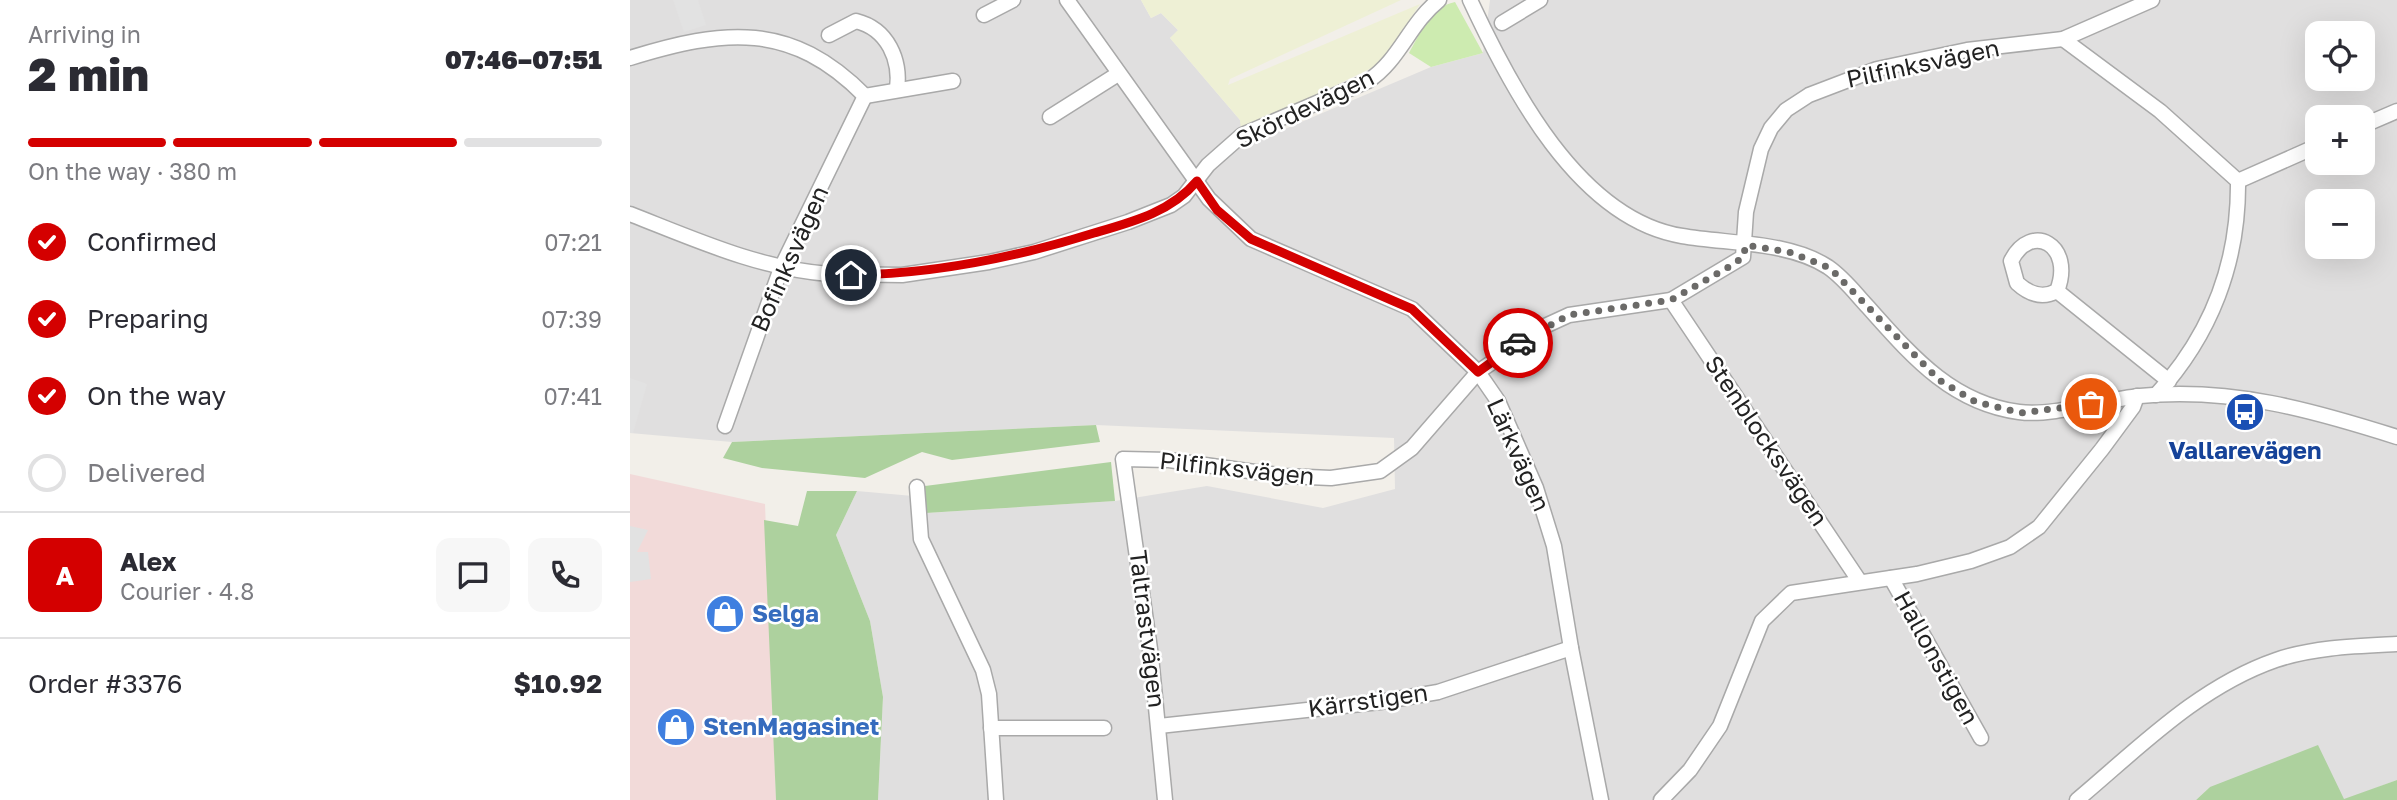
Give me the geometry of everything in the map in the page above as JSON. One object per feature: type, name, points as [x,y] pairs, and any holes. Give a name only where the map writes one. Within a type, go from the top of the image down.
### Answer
[{"type":"street","points":[[984,15],[1013,0]]},
{"type":"street","name":"Lärkvägen","points":[[1067,0],[1217,210],[1251,239],[1412,309],[1478,372],[1510,426],[1545,513],[1558,564],[1570,648],[1601,800]]},
{"type":"street","name":"Skördevägen","points":[[630,214],[700,242],[781,268],[832,274],[902,275],[1034,252],[1128,222],[1171,205],[1184,196],[1223,149],[1242,135],[1368,81],[1385,70],[1420,18],[1438,0]]},
{"type":"street","points":[[1470,0],[1543,132],[1570,168],[1594,192],[1655,230],[1789,252],[1830,268],[1939,380],[1976,402],[2021,413],[2137,396],[2191,393],[2285,404],[2397,437]]},
{"type":"street","points":[[1502,23],[1540,0]]},
{"type":"street","name":"Pilfinksvägen","points":[[1124,459],[1169,460],[1285,476],[1365,475],[1394,463],[1412,447],[1478,372],[1525,338],[1569,315],[1671,300],[1743,257],[1746,245],[1746,212],[1761,149],[1771,128],[1786,110],[1809,94],[1877,69],[1967,50],[2063,38],[2152,0]]},
{"type":"street","points":[[829,35],[856,21],[878,32],[896,58],[899,76],[897,90]]},
{"type":"street","points":[[630,58],[713,37],[745,36],[800,48],[825,61],[865,96],[953,81]]},
{"type":"street","points":[[2063,38],[2160,111],[2238,181]]},
{"type":"street","points":[[1049,117],[1118,74]]},
{"type":"street","name":"Bofinksvägen","points":[[725,426],[781,268],[865,96]]},
{"type":"street","points":[[2375,120],[2397,111]]},
{"type":"street","points":[[2238,181],[2305,151]]},
{"type":"street","points":[[2156,394],[2169,381],[2194,344],[2227,274],[2235,243],[2238,181]]},
{"type":"street","points":[[2057,291],[2169,381]]},
{"type":"street","name":"Stenblocksvägen","points":[[1671,300],[1860,582]]},
{"type":"street","points":[[1661,800],[1690,770],[1720,726],[1762,621],[1791,593],[1891,578],[1971,561],[2010,547],[2039,527],[2102,449],[2133,407],[2137,396]]},
{"type":"street","name":"Taltrastvägen","points":[[1124,459],[1159,726],[1165,800]]},
{"type":"street","points":[[917,487],[921,539],[983,670],[989,694],[996,800]]},
{"type":"street","name":"Hallonstigen","points":[[1891,578],[1981,738]]},
{"type":"street","points":[[2077,800],[2192,704],[2234,677],[2301,653],[2397,644]]},
{"type":"street","name":"Kärrstigen","points":[[1159,726],[1380,702],[1438,692],[1570,648]]},
{"type":"street","points":[[991,728],[1104,727]]},
{"type":"shaded area","points":[[630,0],[1141,0],[1151,18],[1161,13],[1179,31],[1170,38],[1240,120],[1247,145],[1431,67],[1483,53],[1490,0],[2397,0],[2397,780],[2344,800],[2210,787],[2196,800],[878,800],[883,697],[870,621],[836,535],[857,491],[924,497],[927,513],[1115,501],[1207,486],[1323,508],[1395,489],[1394,438],[1096,425],[732,442],[630,433]]},
{"type":"shaded area","points":[[673,0],[698,0],[706,25],[684,32]]},
{"type":"shaded area","points":[[630,378],[647,384],[633,433],[630,433]]},
{"type":"shaded area","points":[[630,474],[765,504],[776,800],[630,800]]},
{"type":"shaded area","points":[[630,526],[648,530],[637,552],[648,552],[651,579],[630,582]]},
{"type":"green space","points":[[1141,0],[1401,0],[1230,79],[1228,85],[1420,4],[1382,63],[1241,131],[1240,120],[1170,38],[1178,30],[1161,13],[1151,18]]},
{"type":"green space","points":[[1455,2],[1483,53],[1431,67],[1409,53],[1433,15],[1439,9]]},
{"type":"green space","points":[[1096,425],[1100,442],[952,460],[922,452],[865,478],[762,468],[723,458],[732,442]]},
{"type":"green space","points":[[1111,462],[1115,501],[926,513],[925,486]]},
{"type":"green space","points":[[807,491],[857,491],[836,535],[870,621],[883,697],[878,800],[776,800],[764,520],[798,526]]},
{"type":"green space","points":[[2318,745],[2344,799],[2397,780],[2397,800],[2196,800],[2210,787]]},
{"type":"way so far","points":[[1518,343],[1569,315],[1671,300],[1743,257],[1746,245],[1789,252],[1830,268],[1845,281],[1910,354],[1939,380],[1976,402],[2021,413],[2091,404]]},
{"type":"place","name":"Vallarevägen","points":[[2245,412]]},
{"type":"place","name":"Selga","points":[[725,614]]},
{"type":"place","name":"StenMagasinet","points":[[676,727]]},
{"type":"route","points":[[851,275],[902,275],[989,262],[1034,252],[1128,222],[1171,205],[1184,196],[1197,181],[1217,210],[1251,239],[1319,271],[1394,299],[1412,309],[1478,372],[1518,343]]}]
